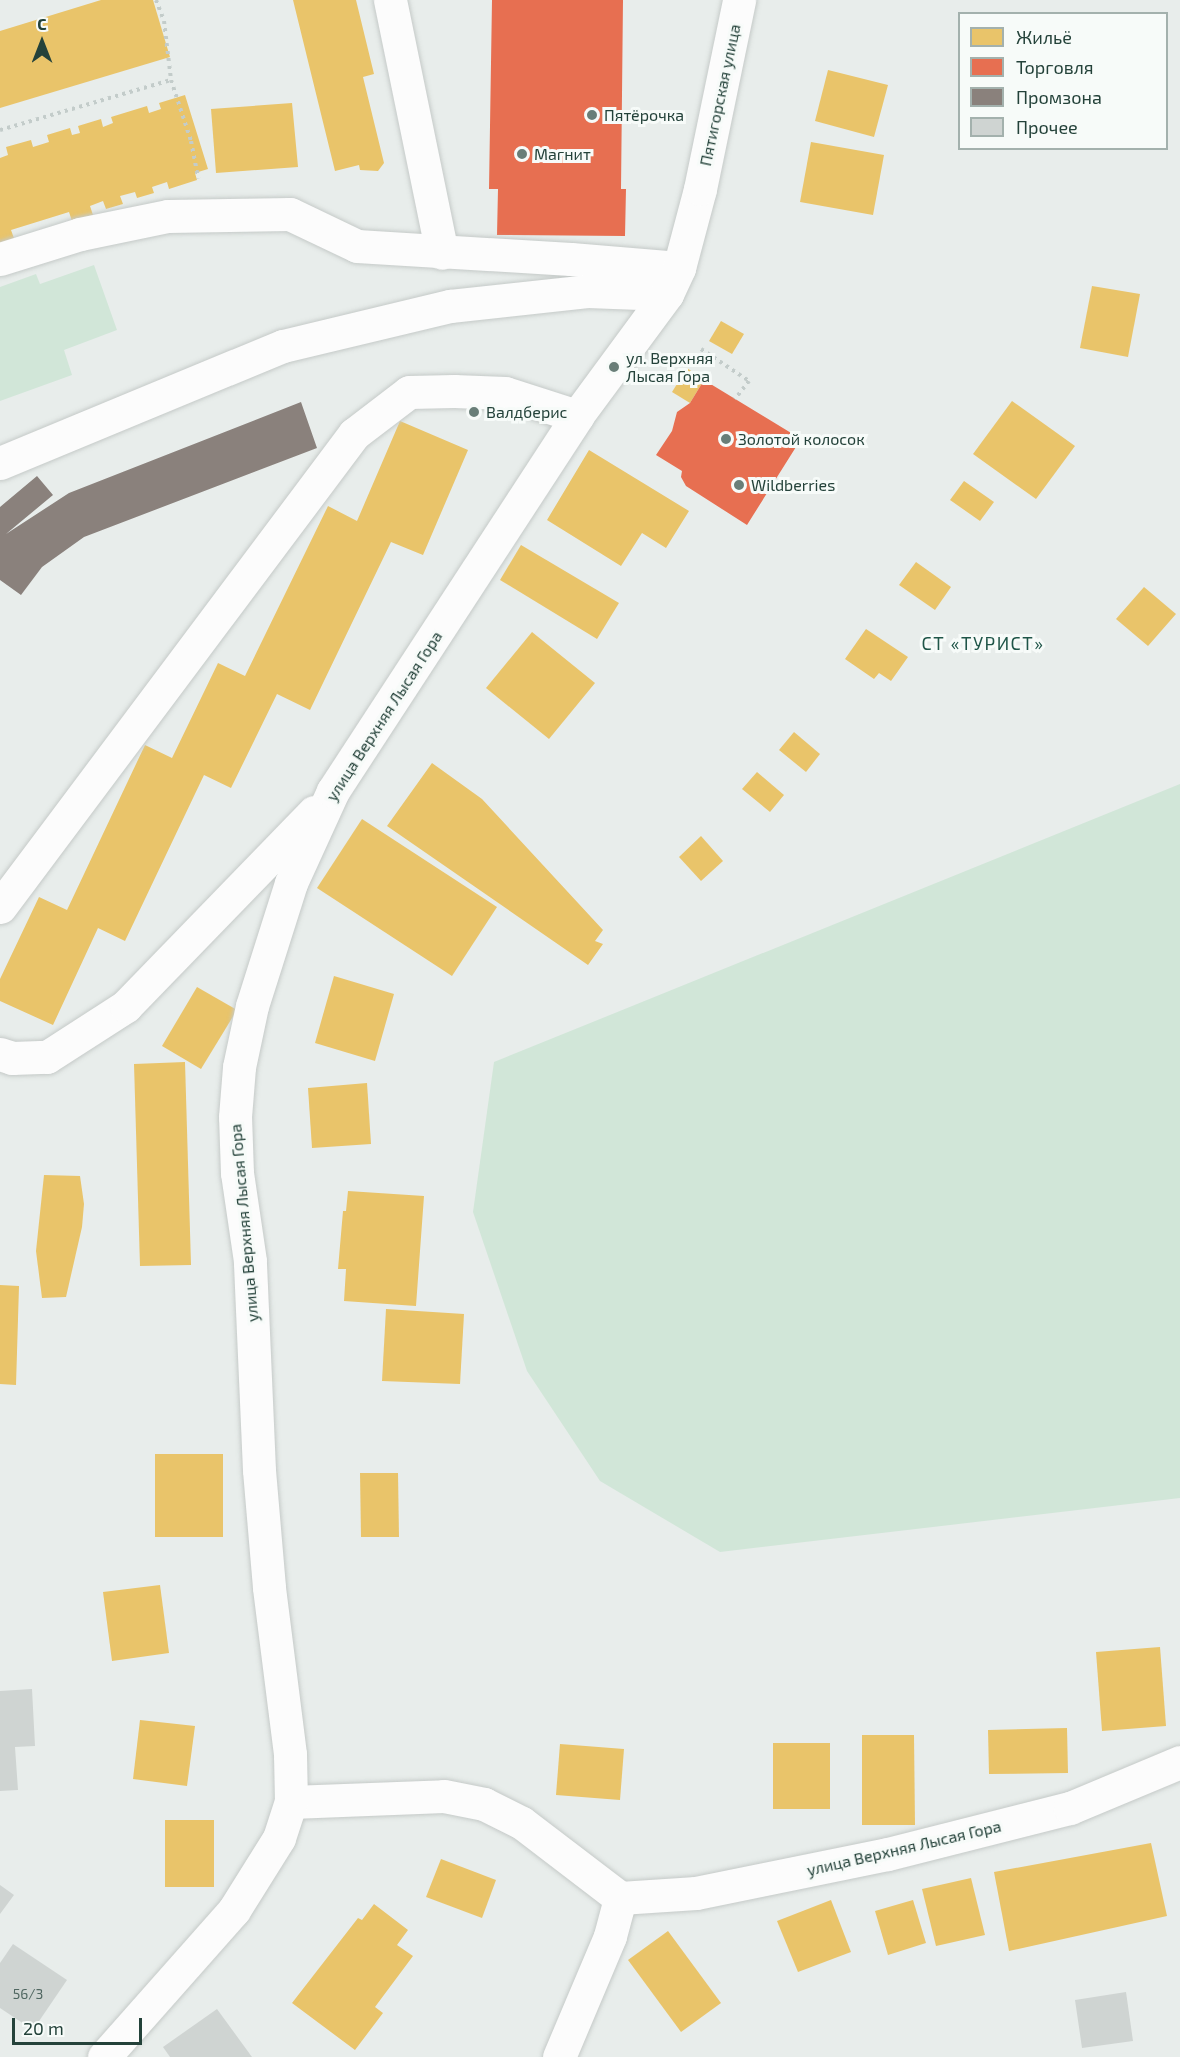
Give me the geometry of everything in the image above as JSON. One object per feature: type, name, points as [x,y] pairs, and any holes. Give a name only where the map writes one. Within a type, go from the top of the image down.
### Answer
[{"type":"street","points":[[390,0],[442,253]]},
{"type":"street","name":"Пятигорская улица","points":[[700,189],[739,0]]},
{"type":"street","name":"улица Верхняя Лысая Гора","points":[[104,2057],[234,1910],[279,1838],[291,1802],[290,1754],[259,1470],[250,1261],[237,1173],[235,1117],[239,1067],[252,1006],[291,883],[333,791],[577,416],[673,281],[700,189]]},
{"type":"street","points":[[0,259],[80,234],[168,216],[290,213],[357,246],[442,253],[571,259],[673,281]]},
{"type":"street","points":[[0,463],[283,346],[450,306],[673,281]]},
{"type":"street","points":[[0,907],[354,434],[409,392],[505,393],[577,416]]},
{"type":"street","points":[[0,1054],[12,1058],[47,1057],[126,1006],[333,791]]},
{"type":"street","name":"улица Верхняя Лысая Гора","points":[[620,1898],[696,1893],[888,1854],[1070,1809],[1180,1762]]},
{"type":"street","points":[[291,1802],[444,1796],[484,1804],[522,1823],[620,1898],[610,1936],[560,2057]]},
{"type":"path","points":[[156,0],[164,21],[171,80],[190,141],[198,180]]},
{"type":"path","points":[[0,130],[171,80]]},
{"type":"path","points":[[701,349],[749,381],[735,399]]},
{"type":"green space","points":[[94,265],[117,330],[64,350],[72,375],[0,401],[0,287],[36,274],[40,284]]},
{"type":"green space","points":[[1180,784],[1180,1498],[720,1552],[600,1481],[527,1371],[473,1212],[494,1062]]},
{"type":"building: Жильё","points":[[101,0],[153,0],[170,57],[0,108],[0,31]]},
{"type":"building: Жильё","points":[[293,0],[356,0],[374,74],[363,77],[384,163],[378,171],[360,170],[359,165],[335,171]]},
{"type":"building: Жильё","points":[[828,70],[888,85],[874,137],[815,121]]},
{"type":"building: Жильё","points":[[185,95],[208,169],[195,173],[197,180],[169,189],[167,182],[152,187],[154,193],[137,198],[135,192],[120,196],[123,204],[106,209],[103,201],[90,206],[93,215],[72,221],[69,212],[11,230],[15,241],[0,246],[0,158],[8,155],[6,147],[31,140],[33,147],[49,142],[47,135],[70,128],[72,135],[80,133],[78,126],[101,119],[103,127],[113,123],[111,117],[147,106],[149,113],[161,109],[159,103]]},
{"type":"building: Жильё","points":[[292,103],[298,167],[216,173],[211,109]]},
{"type":"building: Жильё","points":[[811,142],[884,155],[873,215],[800,202]]},
{"type":"building: Жильё","points":[[1092,286],[1140,294],[1128,357],[1080,348]]},
{"type":"building: Жильё","points":[[721,321],[744,334],[732,354],[709,341]]},
{"type":"building: Жильё","points":[[687,368],[704,380],[690,403],[672,392]]},
{"type":"building: Жильё","points":[[1012,401],[1075,446],[1036,499],[973,454]]},
{"type":"building: Жильё","points":[[400,421],[468,450],[423,555],[391,542],[310,710],[277,694],[231,788],[204,775],[125,941],[98,928],[53,1025],[0,1001],[0,979],[39,897],[67,910],[145,745],[172,758],[218,663],[245,676],[328,506],[357,521]]},
{"type":"building: Жильё","points":[[589,450],[689,511],[666,548],[642,533],[621,566],[547,520]]},
{"type":"building: Жильё","points":[[964,481],[994,502],[980,521],[950,500]]},
{"type":"building: Жильё","points":[[521,545],[619,603],[597,639],[500,580]]},
{"type":"building: Жильё","points":[[916,562],[951,587],[935,610],[899,585]]},
{"type":"building: Жильё","points":[[1144,587],[1176,614],[1148,646],[1116,619]]},
{"type":"building: Жильё","points":[[866,629],[908,657],[891,681],[879,673],[874,679],[845,659]]},
{"type":"building: Жильё","points":[[532,632],[595,683],[549,739],[486,688]]},
{"type":"building: Жильё","points":[[794,732],[820,754],[806,772],[779,750]]},
{"type":"building: Жильё","points":[[432,763],[482,799],[603,930],[595,941],[603,944],[588,965],[387,826]]},
{"type":"building: Жильё","points":[[757,772],[784,795],[770,812],[742,789]]},
{"type":"building: Жильё","points":[[362,819],[497,907],[452,976],[317,888]]},
{"type":"building: Жильё","points":[[701,836],[723,861],[701,881],[679,857]]},
{"type":"building: Жильё","points":[[334,976],[394,994],[375,1061],[315,1043]]},
{"type":"building: Жильё","points":[[197,987],[237,1010],[201,1069],[162,1046]]},
{"type":"building: Жильё","points":[[185,1062],[191,1265],[140,1266],[134,1064]]},
{"type":"building: Жильё","points":[[367,1083],[371,1144],[312,1148],[308,1088]]},
{"type":"building: Жильё","points":[[44,1175],[80,1176],[84,1204],[82,1227],[66,1297],[42,1298],[36,1251]]},
{"type":"building: Жильё","points":[[348,1191],[424,1196],[416,1306],[344,1301],[346,1269],[338,1269],[343,1211],[346,1211]]},
{"type":"building: Жильё","points":[[0,1285],[19,1286],[16,1385],[0,1384]]},
{"type":"building: Жильё","points":[[386,1309],[464,1314],[460,1384],[382,1381]]},
{"type":"building: Жильё","points":[[155,1454],[223,1454],[223,1537],[155,1537]]},
{"type":"building: Жильё","points":[[360,1473],[398,1473],[399,1537],[361,1537]]},
{"type":"building: Жильё","points":[[160,1585],[169,1653],[112,1661],[103,1592]]},
{"type":"building: Жильё","points":[[1160,1647],[1166,1726],[1102,1731],[1096,1652]]},
{"type":"building: Жильё","points":[[140,1720],[195,1726],[187,1786],[133,1779]]},
{"type":"building: Жильё","points":[[1067,1728],[1068,1773],[989,1774],[988,1730]]},
{"type":"building: Жильё","points":[[862,1735],[914,1735],[915,1825],[862,1825]]},
{"type":"building: Жильё","points":[[773,1743],[830,1743],[830,1809],[773,1809]]},
{"type":"building: Жильё","points":[[560,1744],[624,1749],[620,1800],[556,1795]]},
{"type":"building: Жильё","points":[[165,1820],[214,1820],[214,1887],[165,1887]]},
{"type":"building: Жильё","points":[[1151,1843],[1167,1916],[1009,1951],[994,1872]]},
{"type":"building: Жильё","points":[[441,1859],[496,1880],[482,1918],[426,1897]]},
{"type":"building: Жильё","points":[[971,1878],[985,1935],[936,1946],[922,1889]]},
{"type":"building: Жильё","points":[[831,1900],[851,1952],[798,1972],[777,1921]]},
{"type":"building: Жильё","points":[[913,1900],[926,1943],[888,1955],[875,1911]]},
{"type":"building: Жильё","points":[[374,1904],[408,1930],[397,1945],[413,1956],[375,2007],[383,2013],[355,2050],[292,2003],[358,1918],[362,1920]]},
{"type":"building: Жильё","points":[[668,1931],[721,2003],[681,2032],[628,1960]]},
{"type":"building: Торговля","points":[[492,0],[623,0],[621,189],[626,189],[625,236],[497,235],[498,189],[489,189]]},
{"type":"building: Торговля","points":[[704,380],[801,439],[747,525],[686,486],[681,477],[682,471],[656,455],[672,431],[677,412],[690,403]]},
{"type":"building: Промзона","points":[[301,402],[317,448],[84,537],[42,567],[21,595],[0,580],[0,507],[37,476],[53,495],[6,534],[69,493]]},
{"type":"building: Прочее","points":[[32,1689],[35,1746],[15,1747],[18,1790],[0,1791],[0,1691]]},
{"type":"building: Прочее","points":[[0,1885],[14,1895],[0,1914]]},
{"type":"building: Прочее","points":[[13,1944],[67,1980],[33,2030],[0,2008],[0,1963]]},
{"type":"building: Прочее","points":[[1126,1992],[1133,2041],[1082,2048],[1075,2000]]},
{"type":"building: Прочее","points":[[217,2009],[252,2057],[170,2057],[163,2047]]},
{"type":"place","name":"Пятёрочка","points":[[592,115]]},
{"type":"place","name":"Магнит","points":[[522,154]]},
{"type":"place","name":"ул. Верхняя Лысая Гора","points":[[614,367]]},
{"type":"place","name":"Валдберис","points":[[474,412]]},
{"type":"place","name":"Золотой колосок","points":[[726,439]]},
{"type":"place","name":"Wildberries","points":[[739,485]]},
{"type":"district","name":"СТ «ТУРИСТ»","points":[[983,643]]}]
